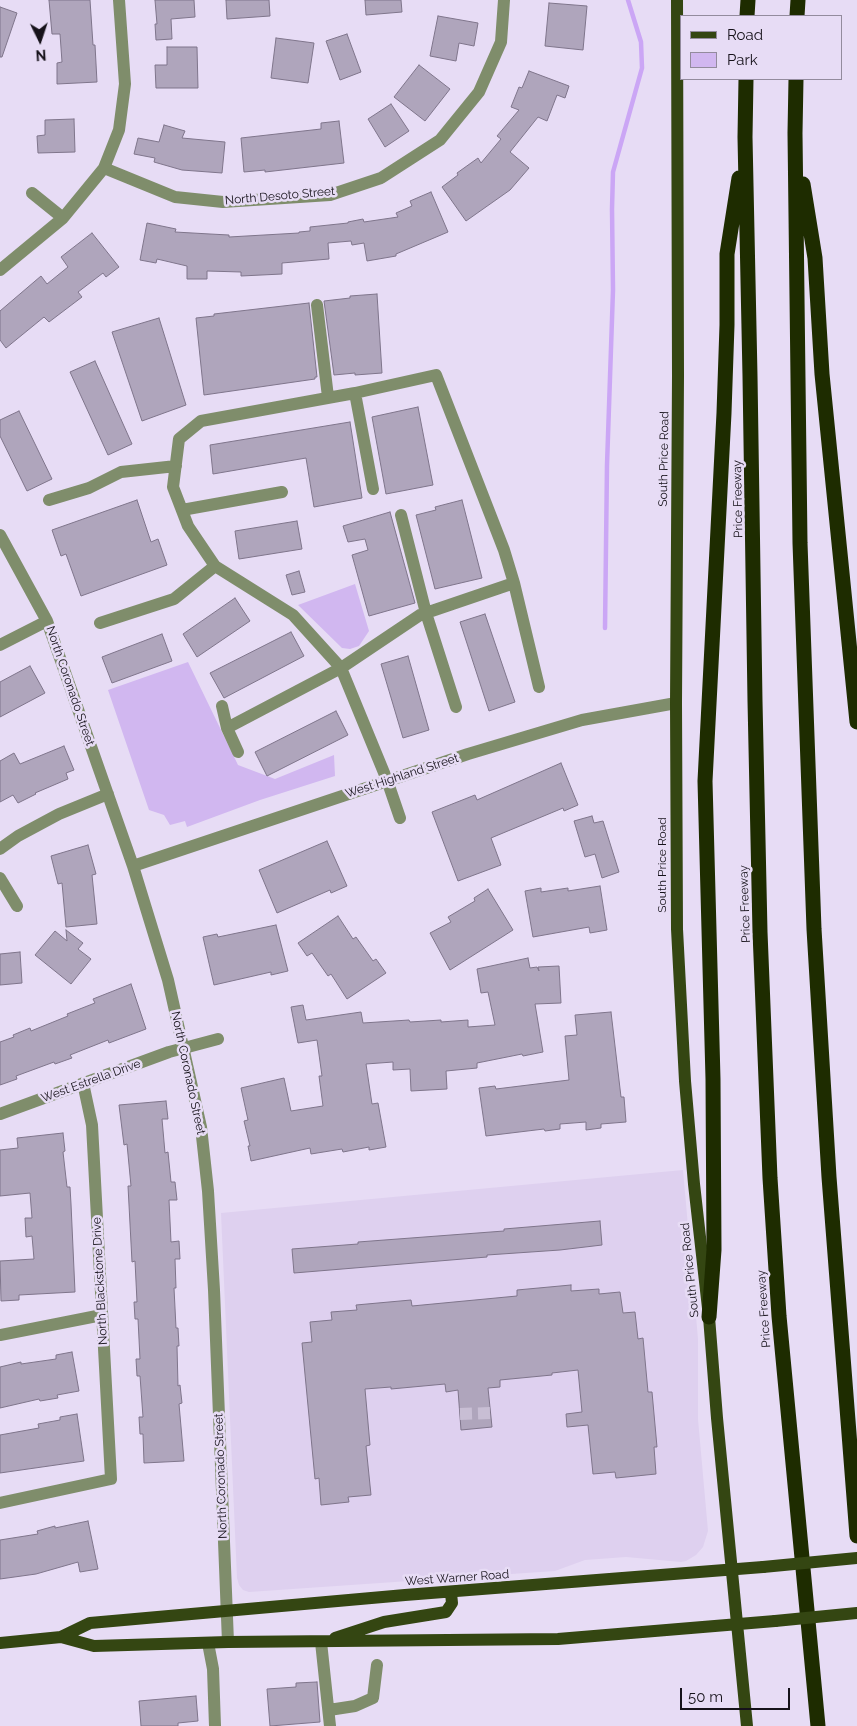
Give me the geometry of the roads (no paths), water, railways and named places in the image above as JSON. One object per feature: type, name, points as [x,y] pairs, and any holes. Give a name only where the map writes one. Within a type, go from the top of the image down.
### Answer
[{"type":"highway","points":[[747,15],[748,0]]},
{"type":"highway","points":[[797,15],[798,0]]},
{"type":"highway","name":"Price Freeway","points":[[746,80],[744,137],[758,855],[770,1178],[779,1316],[818,1726]]},
{"type":"highway","points":[[796,80],[800,542],[814,929],[828,1177],[857,1536]]},
{"type":"highway","points":[[795,133],[815,258],[821,355],[857,722]]},
{"type":"highway","points":[[709,1317],[714,1250],[713,1079],[705,781],[724,413],[727,254],[744,137]]},
{"type":"main road","name":"South Price Road","points":[[677,0],[677,928],[685,1072],[694,1184],[709,1317],[747,1726]]},
{"type":"main road","name":"West Warner Road","points":[[0,1643],[61,1637],[90,1623],[857,1558]]},
{"type":"main road","points":[[321,1642],[384,1622],[446,1612],[452,1603],[451,1593]]},
{"type":"main road","name":"West Warner Road","points":[[61,1637],[94,1646],[228,1642],[558,1639],[857,1613]]},
{"type":"street","points":[[0,270],[63,218],[104,168],[119,130],[125,84],[118,0]]},
{"type":"street","name":"North Desoto Street","points":[[104,168],[175,197],[223,202],[330,195],[381,178],[440,140],[479,92],[501,42],[504,0]]},
{"type":"street","points":[[32,193],[63,218]]},
{"type":"street","points":[[317,305],[328,397]]},
{"type":"street","points":[[400,818],[387,780],[341,668],[293,615],[215,566],[188,526],[173,487],[179,439],[201,421],[355,393],[436,375],[504,550],[514,583],[539,687]]},
{"type":"street","points":[[355,393],[374,489]]},
{"type":"street","points":[[49,500],[89,488],[121,472],[176,466]]},
{"type":"street","points":[[182,510],[282,492]]},
{"type":"street","points":[[401,515],[426,613],[456,707]]},
{"type":"street","name":"North Coronado Street","points":[[0,535],[47,621],[133,866],[168,980],[201,1128],[208,1191],[214,1300],[228,1642]]},
{"type":"street","points":[[100,623],[174,599],[215,566]]},
{"type":"street","points":[[227,728],[341,668],[420,615],[514,583]]},
{"type":"street","points":[[0,645],[47,621]]},
{"type":"street","name":"West Highland Street","points":[[133,866],[387,780],[582,720],[676,703]]},
{"type":"street","points":[[222,706],[227,728],[238,752]]},
{"type":"street","points":[[0,849],[18,836],[58,814],[108,794]]},
{"type":"street","points":[[0,878],[17,906]]},
{"type":"street","name":"West Estrella Drive","points":[[0,1114],[183,1048],[218,1039]]},
{"type":"street","name":"North Blackstone Drive","points":[[0,1503],[111,1479],[92,1125],[83,1083]]},
{"type":"street","points":[[0,1335],[102,1315]]},
{"type":"street","points":[[321,1642],[330,1726]]},
{"type":"street","points":[[208,1643],[213,1669],[215,1726]]},
{"type":"street","points":[[329,1710],[356,1706],[373,1698],[377,1665]]},
{"type":"waterway","points":[[605,628],[607,465],[613,290],[613,172],[642,68],[641,42],[628,0]]},
{"type":"tunnel","points":[[460,1414],[491,1413]]}]
